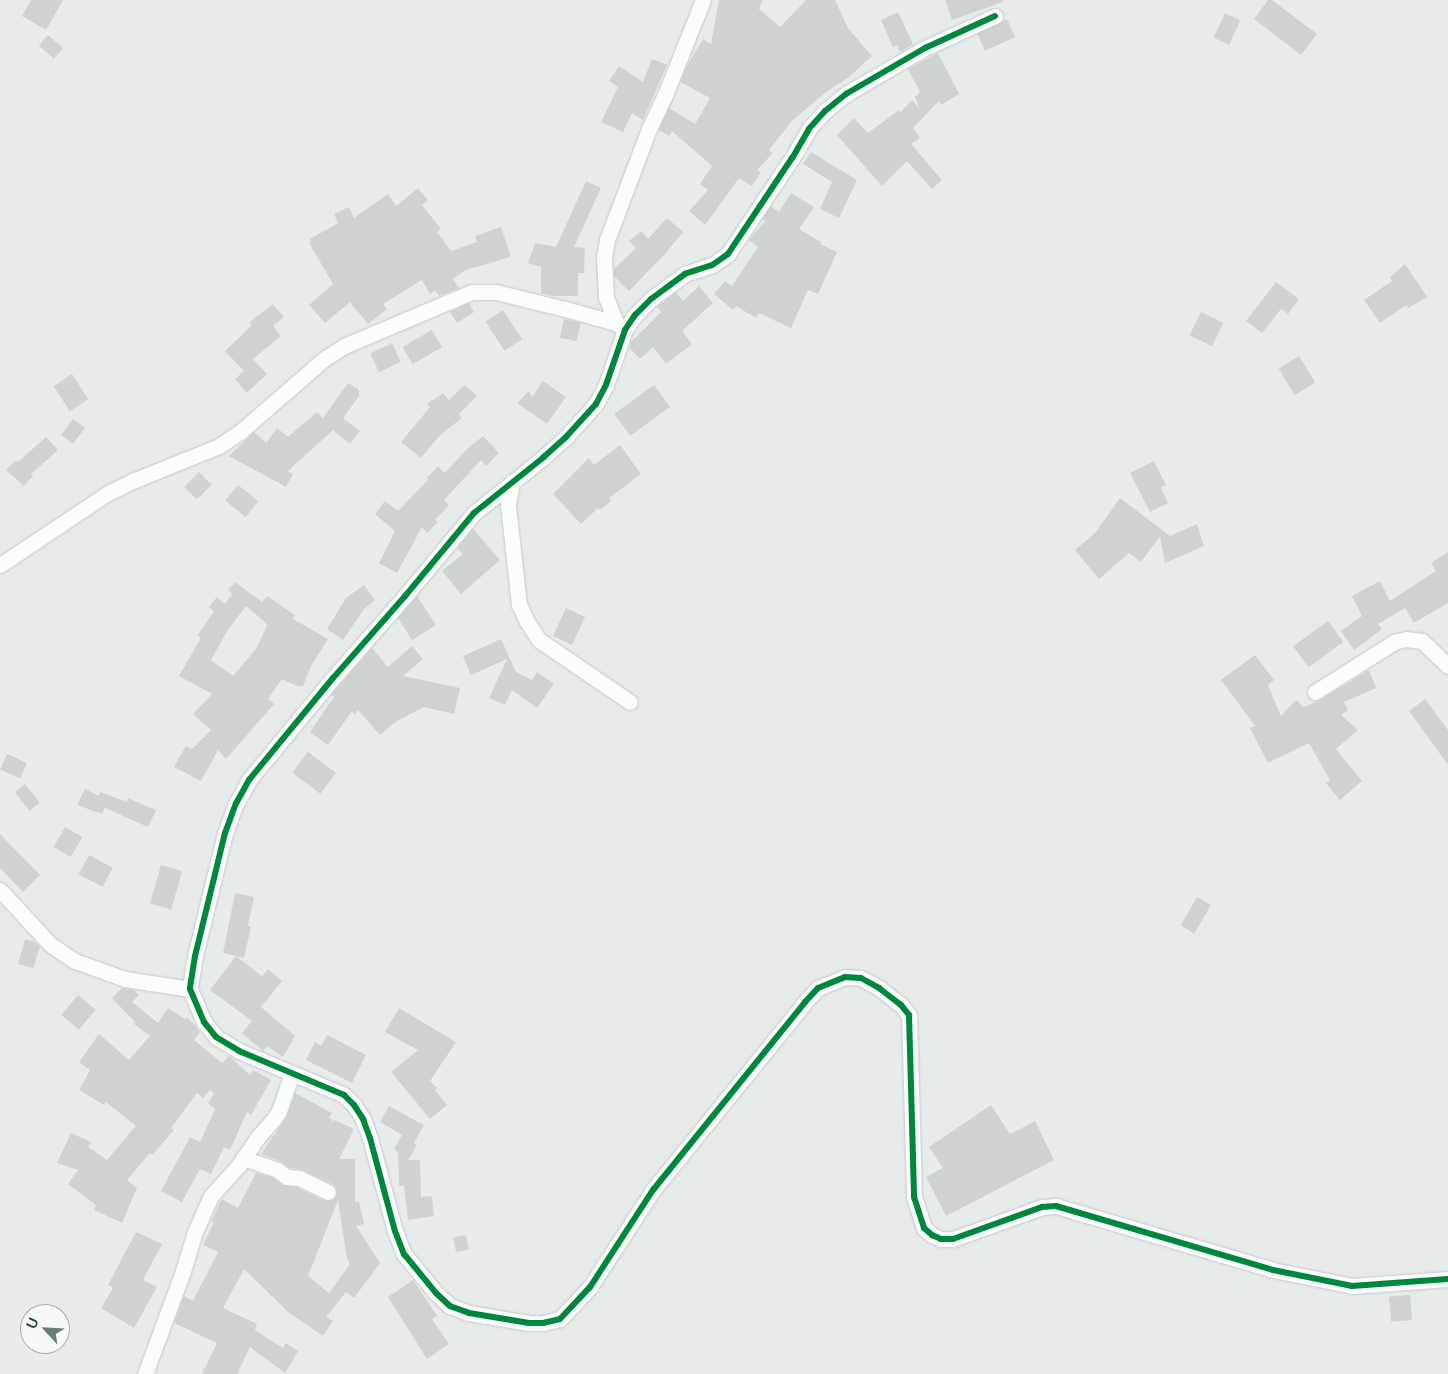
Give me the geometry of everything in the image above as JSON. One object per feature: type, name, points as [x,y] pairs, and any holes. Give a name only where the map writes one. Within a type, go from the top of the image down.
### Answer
[{"type":"street","points":[[620,327],[606,297],[604,258],[607,240],[649,129],[665,95],[703,0]]},
{"type":"street","points":[[995,16],[925,48],[846,94],[824,111],[809,129],[783,173],[728,254],[712,266],[684,274],[650,299],[620,327],[606,385],[596,404],[566,437],[474,513],[249,780],[236,803],[225,833],[195,956],[190,989],[204,1022],[216,1037],[239,1051],[344,1095],[354,1105],[363,1119],[370,1138],[395,1231],[404,1254],[436,1293],[450,1306],[469,1313],[529,1323],[560,1320],[590,1287],[653,1190],[804,1002],[818,988],[845,977],[861,978],[878,988],[901,1005],[909,1015],[914,1197],[924,1228],[932,1235],[941,1239],[953,1239],[1042,1207],[1056,1206],[1273,1270],[1352,1286],[1448,1279]]},
{"type":"street","points":[[0,565],[108,493],[219,446],[240,432],[324,359],[344,346],[472,292],[496,292],[620,327]]},
{"type":"street","points":[[512,482],[508,505],[519,604],[526,620],[540,640],[630,702]]},
{"type":"street","points":[[1315,692],[1394,642],[1406,638],[1422,641],[1448,666]]},
{"type":"street","points":[[0,890],[51,945],[74,961],[125,979],[190,989]]},
{"type":"street","points":[[145,1374],[183,1271],[194,1234],[212,1196],[279,1111],[292,1074]]},
{"type":"street","points":[[243,1158],[277,1170],[287,1177],[299,1178],[328,1192]]},
{"type":"building","points":[[31,0],[63,0],[46,30],[22,16]]},
{"type":"building","points":[[719,0],[763,0],[759,9],[780,27],[806,0],[835,0],[848,28],[872,56],[849,77],[826,92],[792,121],[769,150],[773,153],[757,170],[761,172],[752,186],[739,178],[705,225],[689,211],[708,190],[700,184],[712,166],[672,131],[669,136],[659,130],[669,108],[695,124],[710,98],[680,82],[703,39],[711,44]]},
{"type":"building","points":[[945,0],[1003,0],[1003,2],[952,20]]},
{"type":"building","points":[[1268,0],[1272,0],[1317,34],[1301,55],[1254,19]]},
{"type":"building","points":[[898,12],[913,44],[900,52],[897,45],[893,47],[881,20]]},
{"type":"building","points":[[1225,13],[1240,20],[1229,45],[1214,37]]},
{"type":"building","points":[[1007,19],[1015,37],[985,51],[977,32]]},
{"type":"building","points":[[48,35],[63,48],[54,59],[39,46]]},
{"type":"building","points":[[938,53],[959,94],[941,105],[939,101],[913,128],[920,138],[911,144],[942,180],[932,189],[907,161],[882,186],[837,135],[854,118],[868,133],[899,110],[900,113],[912,100],[920,109],[915,97],[920,92],[908,69]]},
{"type":"building","points":[[652,59],[667,65],[643,120],[632,113],[623,132],[601,122],[618,87],[609,81],[619,66],[643,82]]},
{"type":"building","points":[[811,152],[857,180],[839,218],[820,209],[832,182],[803,164]]},
{"type":"building","points":[[586,181],[601,188],[574,247],[585,248],[584,273],[578,273],[578,296],[553,296],[541,293],[541,267],[528,263],[535,243],[556,247]]},
{"type":"building","points":[[418,188],[428,200],[422,205],[441,229],[437,232],[451,251],[477,242],[475,236],[501,227],[511,257],[466,270],[453,279],[459,288],[439,296],[435,290],[430,294],[422,280],[383,304],[387,309],[368,324],[350,302],[325,323],[309,305],[333,284],[309,243],[311,242],[310,239],[338,223],[334,214],[349,207],[354,218],[388,194],[396,206]]},
{"type":"building","points":[[791,193],[814,207],[799,229],[821,242],[820,244],[837,252],[818,294],[808,290],[791,328],[759,313],[756,318],[736,306],[733,310],[714,294],[725,281],[732,286],[758,247],[749,240],[765,221],[762,219],[771,206],[779,212]]},
{"type":"building","points":[[667,218],[683,232],[629,291],[614,276],[614,269],[636,248],[629,241],[641,231],[648,239]]},
{"type":"building","points":[[1405,264],[1427,297],[1408,308],[1406,305],[1380,323],[1364,300],[1392,281],[1390,277]]},
{"type":"building","points":[[1276,282],[1299,299],[1288,314],[1281,309],[1262,333],[1246,321]]},
{"type":"building","points":[[699,286],[713,303],[682,331],[692,344],[666,364],[653,347],[640,359],[629,347],[631,342],[661,312],[657,307],[676,292],[683,301]]},
{"type":"building","points":[[469,303],[474,312],[457,323],[450,312]]},
{"type":"building","points":[[273,304],[284,317],[273,326],[281,336],[253,359],[267,374],[247,393],[235,379],[244,371],[225,351],[251,326],[250,322]]},
{"type":"building","points":[[503,310],[522,339],[504,351],[485,321]]},
{"type":"building","points":[[1201,312],[1223,323],[1212,346],[1190,335]]},
{"type":"building","points":[[564,319],[581,323],[576,341],[560,338]]},
{"type":"building","points":[[432,330],[442,347],[413,364],[403,347]]},
{"type":"building","points":[[392,343],[401,362],[379,372],[370,353]]},
{"type":"building","points":[[1299,356],[1315,382],[1295,395],[1279,369]]},
{"type":"building","points":[[72,374],[88,399],[70,411],[54,386]]},
{"type":"building","points":[[543,381],[566,397],[547,424],[517,403],[529,391],[532,397]]},
{"type":"building","points":[[348,383],[359,390],[359,396],[343,418],[360,431],[350,444],[333,430],[288,471],[293,474],[286,487],[229,456],[254,432],[266,443],[277,428],[288,437],[317,412],[323,418]]},
{"type":"building","points":[[465,385],[477,396],[459,414],[462,418],[441,434],[421,458],[401,442],[430,407],[427,404],[443,393],[449,400]]},
{"type":"building","points":[[654,385],[670,407],[630,436],[614,414]]},
{"type":"building","points":[[73,419],[85,428],[73,444],[61,435]]},
{"type":"building","points":[[483,436],[499,453],[486,466],[481,460],[444,500],[449,505],[435,520],[438,522],[427,533],[422,527],[397,573],[379,563],[395,531],[375,514],[385,501],[398,511],[429,479],[427,478],[438,466],[445,473],[465,451]]},
{"type":"building","points":[[46,437],[58,450],[31,474],[33,476],[24,486],[6,470]]},
{"type":"building","points":[[620,445],[641,474],[609,498],[611,501],[600,510],[598,508],[581,524],[553,494],[589,458],[594,465]]},
{"type":"building","points":[[1154,461],[1166,485],[1161,488],[1168,503],[1150,512],[1130,473]]},
{"type":"building","points":[[199,472],[212,485],[197,500],[184,487]]},
{"type":"building","points":[[238,485],[258,501],[246,517],[225,501]]},
{"type":"building","points":[[1120,498],[1170,536],[1197,524],[1204,546],[1165,563],[1160,536],[1141,562],[1129,553],[1099,579],[1075,550],[1096,532]]},
{"type":"building","points":[[473,529],[500,560],[461,594],[442,571],[463,554],[457,548]]},
{"type":"building","points":[[1448,552],[1448,603],[1414,623],[1405,608],[1378,624],[1382,629],[1354,650],[1341,631],[1362,616],[1352,596],[1380,581],[1390,601],[1436,571],[1431,563]]},
{"type":"building","points":[[235,582],[262,602],[267,596],[295,615],[293,619],[328,639],[311,666],[303,686],[297,686],[282,679],[268,699],[274,704],[226,759],[218,750],[201,781],[174,767],[186,746],[192,749],[211,730],[193,714],[212,694],[179,676],[201,638],[198,635],[214,611],[209,607],[217,597],[225,604],[232,594],[228,590]],"holes":[[[246,606],[267,624],[256,649],[233,676],[211,660],[227,631]]]},
{"type":"building","points":[[364,585],[375,600],[364,609],[343,640],[327,629],[346,598]]},
{"type":"building","points":[[417,596],[436,625],[412,640],[398,618]]},
{"type":"building","points":[[566,608],[585,617],[572,645],[553,636]]},
{"type":"building","points":[[1328,621],[1343,642],[1308,667],[1293,646]]},
{"type":"building","points":[[501,639],[516,672],[532,680],[537,672],[554,684],[537,708],[512,690],[505,705],[489,698],[507,659],[471,675],[463,656]]},
{"type":"building","points":[[412,646],[423,659],[403,676],[460,688],[454,714],[424,707],[397,721],[380,735],[358,710],[355,714],[352,711],[328,745],[310,732],[334,697],[331,695],[372,648],[388,667]]},
{"type":"building","points":[[1255,655],[1274,680],[1268,685],[1281,716],[1296,700],[1304,707],[1320,700],[1369,670],[1376,688],[1344,702],[1348,710],[1341,715],[1358,730],[1336,749],[1362,781],[1340,800],[1326,783],[1330,780],[1309,743],[1268,763],[1250,728],[1255,726],[1221,680]]},
{"type":"building","points":[[1425,699],[1448,730],[1448,765],[1409,711]]},
{"type":"building","points":[[308,752],[336,773],[320,794],[292,773]]},
{"type":"building","points":[[7,754],[27,763],[20,778],[0,770]]},
{"type":"building","points":[[25,784],[40,803],[30,811],[15,792]]},
{"type":"building","points":[[85,789],[99,796],[100,792],[127,802],[128,798],[156,810],[148,827],[105,808],[102,814],[77,805]]},
{"type":"building","points":[[65,827],[82,837],[71,857],[54,847]]},
{"type":"building","points":[[0,834],[40,875],[23,892],[0,868]]},
{"type":"building","points":[[89,855],[113,868],[103,887],[79,874]]},
{"type":"building","points":[[161,865],[182,871],[171,910],[150,903]]},
{"type":"building","points":[[235,893],[254,897],[248,926],[251,927],[244,958],[223,953]]},
{"type":"building","points":[[1197,897],[1211,905],[1194,934],[1180,926]]},
{"type":"building","points":[[25,939],[35,942],[40,947],[33,968],[18,964]]},
{"type":"building","points":[[236,956],[262,976],[268,969],[282,981],[261,1007],[295,1036],[283,1057],[267,1046],[263,1051],[242,1033],[252,1021],[210,990]]},
{"type":"building","points":[[122,988],[134,990],[139,995],[132,1002],[158,1023],[168,1008],[185,1019],[187,1017],[200,1032],[194,1040],[222,1063],[229,1056],[250,1075],[253,1070],[271,1080],[251,1115],[247,1112],[230,1150],[224,1147],[211,1174],[200,1169],[182,1202],[161,1191],[190,1137],[200,1142],[215,1109],[208,1103],[214,1093],[210,1090],[203,1098],[197,1093],[171,1128],[174,1130],[152,1155],[150,1153],[127,1180],[137,1188],[122,1223],[94,1210],[96,1205],[68,1184],[78,1170],[57,1163],[71,1133],[91,1142],[88,1147],[107,1160],[136,1126],[106,1102],[104,1105],[79,1090],[90,1070],[79,1062],[99,1034],[129,1060],[150,1036],[134,1024],[135,1022],[112,998]]},
{"type":"building","points":[[78,995],[96,1010],[79,1030],[61,1015]]},
{"type":"building","points":[[399,1008],[456,1042],[430,1081],[437,1088],[435,1090],[447,1105],[430,1119],[391,1072],[418,1050],[385,1032]]},
{"type":"building","points":[[327,1035],[366,1055],[352,1083],[306,1060],[315,1042],[321,1046]]},
{"type":"building","points":[[295,1093],[332,1113],[329,1118],[333,1120],[331,1123],[335,1120],[354,1129],[339,1159],[355,1159],[355,1202],[359,1201],[364,1224],[356,1226],[380,1263],[354,1298],[346,1292],[326,1317],[333,1321],[323,1336],[288,1312],[244,1269],[223,1308],[257,1324],[255,1330],[283,1348],[286,1343],[298,1351],[285,1373],[250,1347],[237,1374],[202,1374],[217,1343],[174,1323],[184,1296],[193,1301],[218,1252],[203,1245],[214,1222],[211,1221],[222,1199],[238,1208],[256,1173],[273,1178],[282,1185],[296,1187],[324,1201],[333,1200],[337,1196],[336,1187],[332,1184],[303,1170],[290,1168],[280,1161],[261,1154],[287,1116]],"holes":[[[338,1200],[347,1259],[350,1264],[329,1293],[308,1276]]]},
{"type":"building","points":[[991,1105],[1010,1134],[1035,1121],[1054,1160],[946,1216],[926,1177],[943,1168],[929,1147]]},
{"type":"building","points":[[389,1106],[424,1125],[414,1143],[417,1145],[408,1160],[420,1160],[421,1197],[432,1196],[434,1216],[408,1220],[404,1186],[399,1186],[398,1152],[394,1149],[402,1135],[380,1122]]},
{"type":"building","points":[[136,1232],[162,1244],[143,1280],[157,1287],[134,1328],[101,1308],[113,1288],[108,1285]]},
{"type":"building","points":[[466,1235],[469,1250],[456,1252],[453,1237]]},
{"type":"building","points":[[413,1280],[437,1316],[432,1319],[449,1344],[427,1359],[388,1297]]},
{"type":"building","points":[[1410,1295],[1412,1320],[1391,1322],[1389,1297]]},
{"type":"cycle path","points":[[995,16],[925,48],[846,94],[825,111],[809,129],[792,158],[728,254],[712,265],[685,274],[651,299],[635,315],[625,330],[606,385],[596,404],[566,437],[544,457],[474,513],[406,595],[333,678],[249,780],[236,803],[225,833],[195,956],[190,989],[204,1022],[216,1037],[239,1051],[344,1095],[354,1105],[363,1119],[370,1138],[395,1231],[404,1254],[436,1293],[450,1306],[469,1313],[529,1323],[543,1323],[560,1319],[590,1287],[653,1190],[805,1002],[818,988],[845,977],[861,978],[879,988],[901,1005],[909,1015],[914,1197],[924,1228],[932,1235],[941,1239],[953,1239],[1042,1207],[1056,1206],[1273,1270],[1352,1286],[1448,1279]]}]
